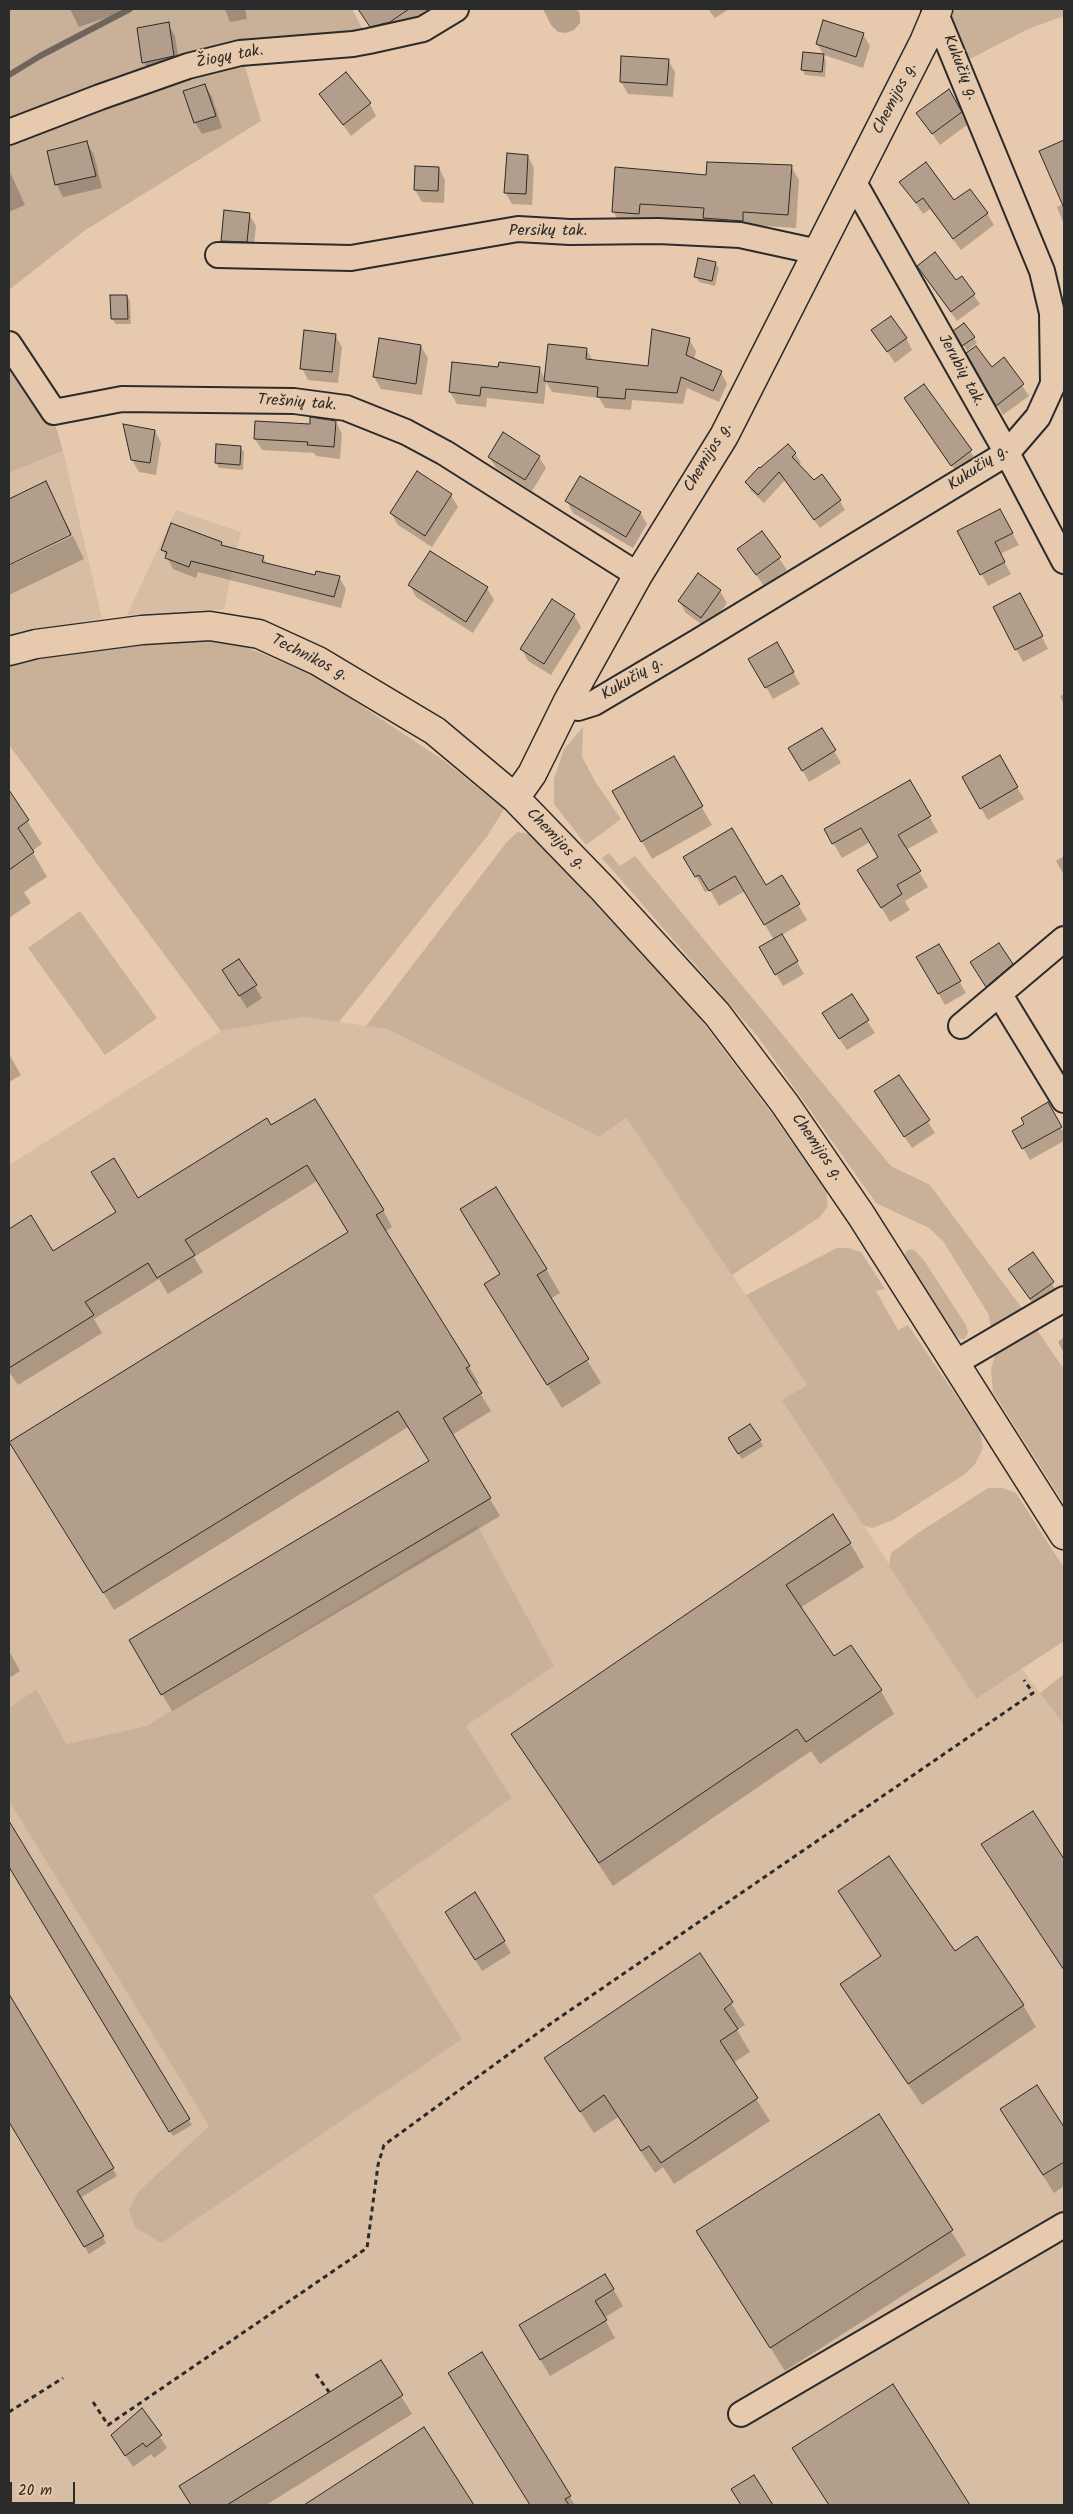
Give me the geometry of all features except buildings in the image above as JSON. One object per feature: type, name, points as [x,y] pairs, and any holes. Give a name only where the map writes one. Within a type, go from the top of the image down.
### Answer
[{"type":"main road","name":"Chemijos g.","points":[[936,10],[924,42],[724,436],[638,575],[568,701],[532,774],[515,798],[604,890],[717,1014],[785,1104],[837,1178],[1064,1535]]},
{"type":"main road","name":"Technikos g.","points":[[9,651],[36,644],[152,630],[210,626],[260,634],[318,661],[435,731],[515,798]]},
{"type":"street","name":"Žiogų tak.","points":[[9,132],[100,96],[188,66],[240,52],[353,44],[369,41],[423,29],[456,9]]},
{"type":"street","name":"Kukučių g.","points":[[568,701],[578,708],[594,703],[1006,453],[1038,417],[1053,384],[1058,312],[936,10]]},
{"type":"street","name":"Jerubių tak.","points":[[854,181],[1064,561]]},
{"type":"street","name":"Persikų tak.","points":[[218,255],[351,258],[518,229],[570,232],[658,231],[740,235],[818,252]]},
{"type":"street","name":"Trešnių tak.","points":[[9,344],[54,412],[122,399],[294,401],[346,408],[406,432],[445,453],[638,575]]},
{"type":"street","points":[[961,1026],[1064,939]]},
{"type":"street","points":[[1000,995],[1064,1100]]},
{"type":"street","points":[[955,1363],[1064,1299]]},
{"type":"street","points":[[741,2414],[1064,2225]]},
{"type":"path","points":[[93,2402],[108,2425],[367,2248],[378,2165],[384,2145],[561,2016],[1033,1693],[1024,1680]]},
{"type":"path","points":[[316,2374],[329,2392]]},
{"type":"path","points":[[9,2412],[63,2378]]},
{"type":"shaded area","points":[[9,9],[352,9],[369,41],[241,53],[261,121],[84,231],[9,290]]},
{"type":"shaded area","points":[[952,9],[1064,9],[1064,16],[1028,29],[966,61],[948,21]]},
{"type":"shaded area","points":[[9,344],[54,421],[63,451],[9,473]]},
{"type":"shaded area","points":[[63,451],[102,618],[9,636],[9,473]]},
{"type":"shaded area","points":[[176,510],[241,532],[224,609],[127,615]]},
{"type":"shaded area","points":[[201,640],[246,647],[318,677],[443,760],[504,809],[488,835],[339,1022],[304,1017],[221,1031],[9,745],[9,665],[32,658],[89,648]]},
{"type":"shaded area","points":[[583,727],[582,757],[596,783],[621,819],[586,845],[554,804],[554,779],[564,749]]},
{"type":"shaded area","points":[[517,832],[531,834],[698,1016],[772,1114],[826,1191],[828,1206],[820,1217],[732,1275],[626,1118],[599,1137],[388,1029],[366,1026],[506,843]]},
{"type":"shaded area","points":[[609,853],[620,866],[635,856],[891,1166],[930,1185],[1024,1311],[991,1330],[989,1315],[943,1241],[929,1228],[876,1203],[758,1037],[602,858]]},
{"type":"shaded area","points":[[80,911],[157,1018],[105,1055],[28,948]]},
{"type":"shaded area","points":[[304,1017],[388,1029],[599,1137],[626,1118],[807,1385],[783,1400],[976,1699],[1022,1669],[1064,1725],[1064,2505],[9,2505],[9,1801],[209,2126],[139,2191],[461,2039],[373,1896],[512,1798],[466,1726],[554,1666],[477,1526],[146,1726],[65,1744],[38,1689],[9,1708],[9,1165],[221,1031]]},
{"type":"shaded area","points":[[837,1248],[849,1248],[861,1252],[885,1289],[876,1291],[898,1330],[908,1325],[980,1431],[983,1448],[975,1464],[965,1474],[893,1520],[872,1528],[863,1525],[782,1400],[807,1385],[746,1295]]},
{"type":"shaded area","points":[[909,1249],[914,1250],[923,1259],[966,1325],[968,1333],[965,1339],[960,1339],[953,1333],[906,1259],[905,1253]]},
{"type":"shaded area","points":[[1034,1326],[1064,1369],[1064,1504],[993,1392],[991,1370],[995,1353]]},
{"type":"shaded area","points":[[988,1488],[1003,1488],[1016,1493],[1064,1568],[1064,1641],[976,1699],[889,1566],[891,1553],[918,1533]]},
{"type":"shaded area","points":[[477,1525],[554,1666],[466,1726],[512,1798],[373,1896],[462,2039],[161,2243],[135,2227],[129,2210],[139,2191],[209,2126],[9,1801],[9,1708],[37,1689],[66,1744],[146,1726]]},
{"type":"shaded area","points":[[1064,1674],[1064,1725],[1040,1693]]},
{"type":"waterway","points":[[9,75],[40,56],[130,9]]}]
